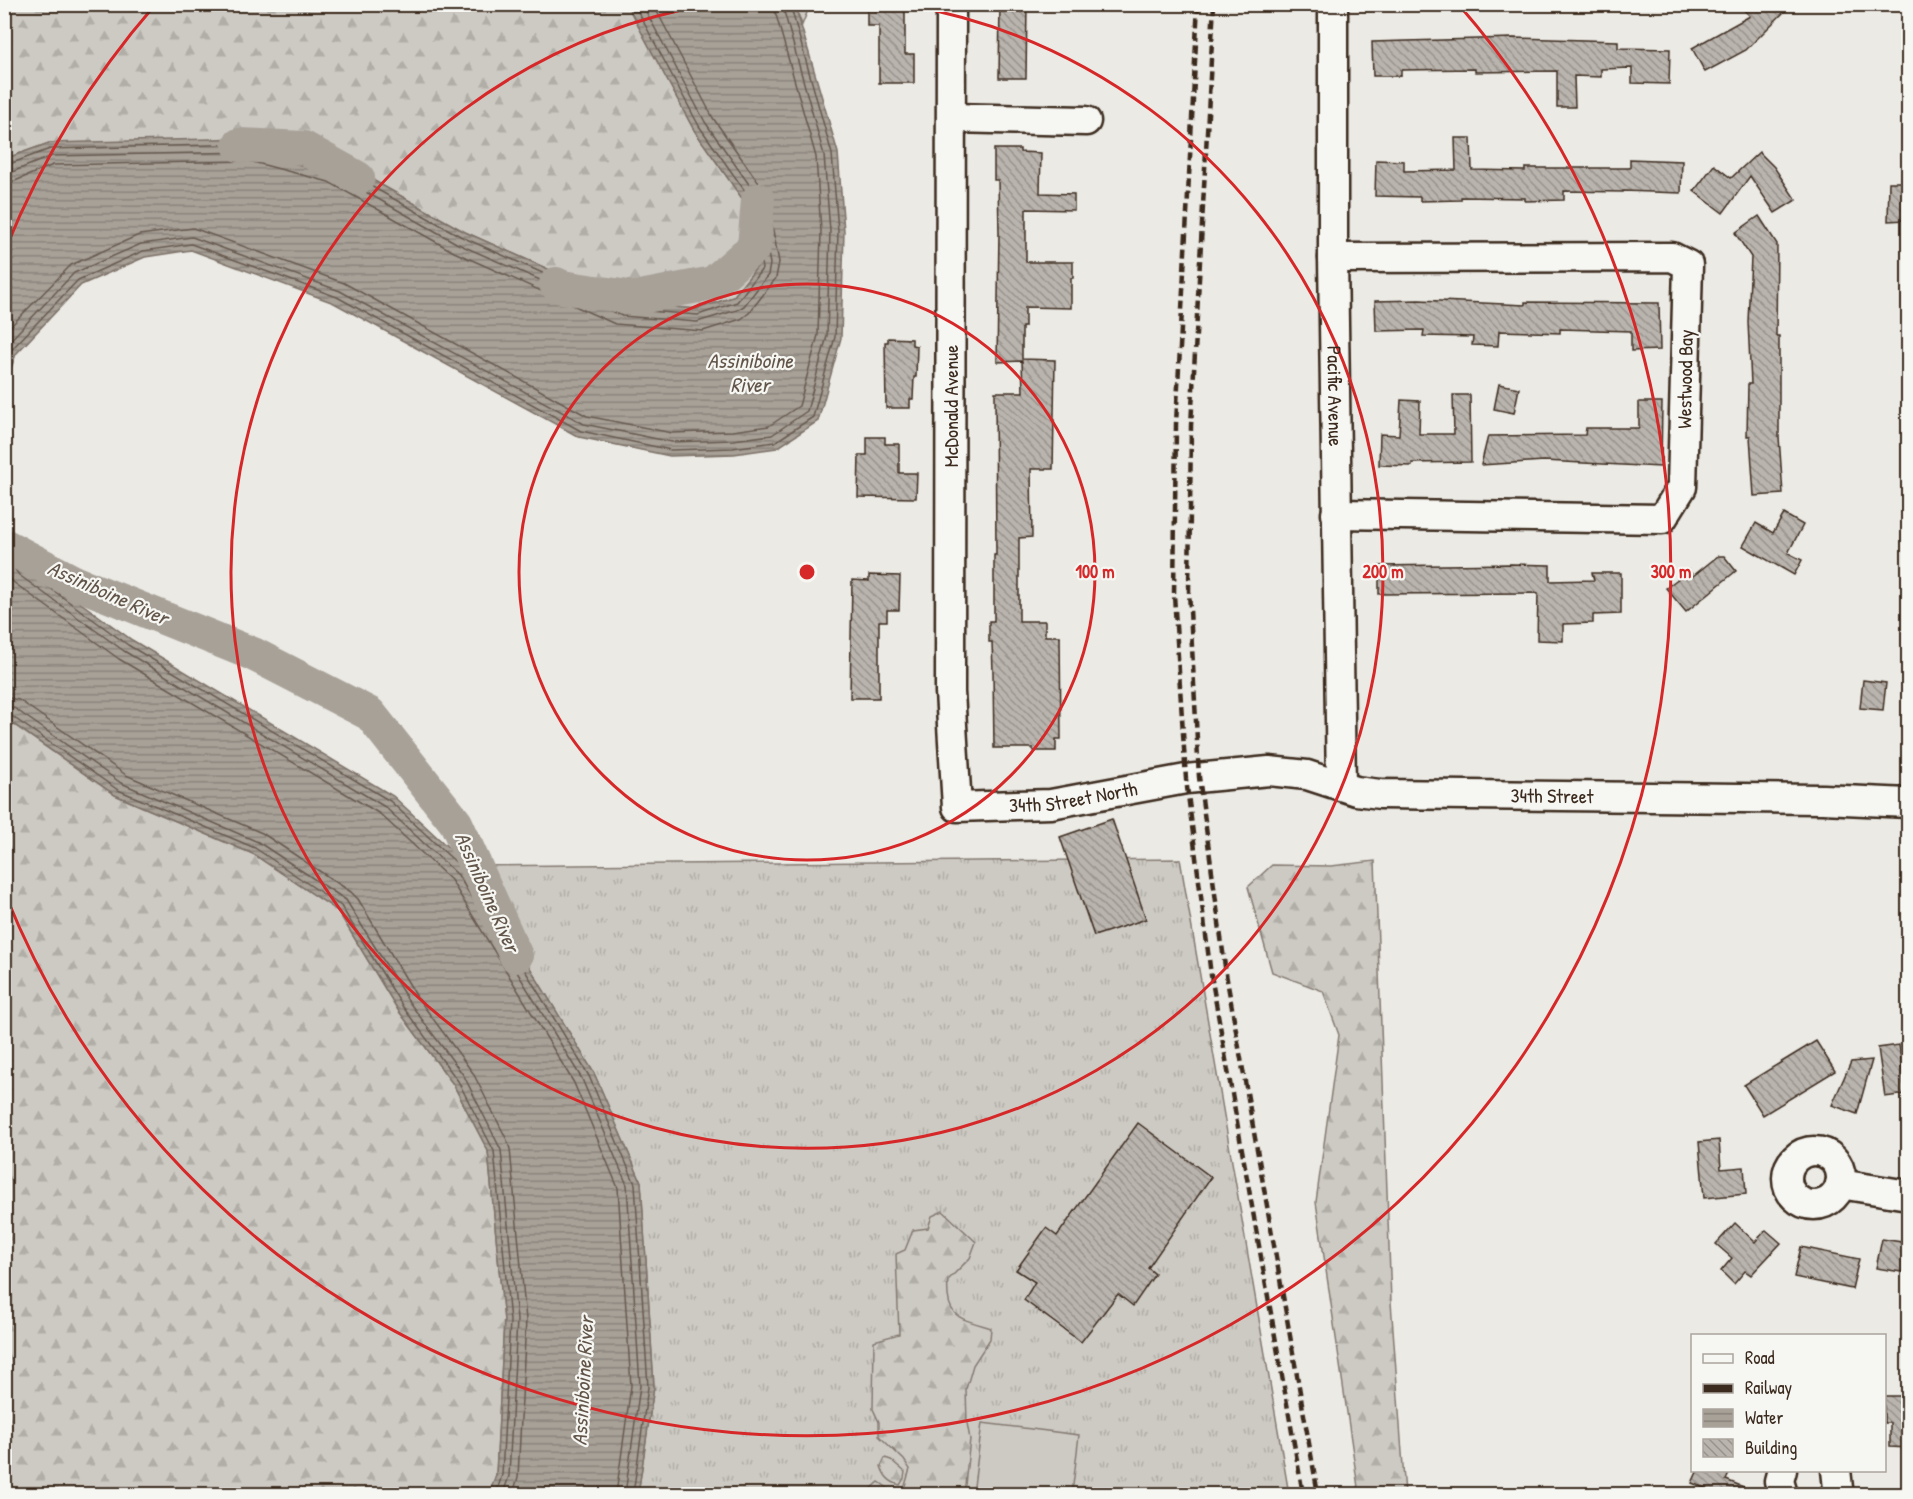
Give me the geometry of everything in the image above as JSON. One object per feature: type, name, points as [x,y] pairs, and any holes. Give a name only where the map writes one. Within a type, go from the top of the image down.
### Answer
[{"type":"street","name":"McDonald Avenue","points":[[951,4],[950,692],[957,807]]},
{"type":"street","name":"Pacific Avenue","points":[[1333,4],[1333,258],[1341,786]]},
{"type":"street","points":[[952,118],[1086,121]]},
{"type":"street","name":"Westwood Bay","points":[[1333,258],[1672,258],[1688,265],[1682,487],[1662,519],[1336,514]]},
{"type":"street","name":"34th Street","points":[[1193,778],[1269,771],[1307,775],[1356,791],[1380,794],[1823,799],[1908,803]]},
{"type":"street","name":"34th Street North","points":[[957,807],[1051,804],[1193,778]]},
{"type":"street","points":[[1840,1184],[1908,1195]]},
{"type":"street","points":[[1781,1472],[1779,1481],[1783,1494]]},
{"type":"street","points":[[1835,1494],[1838,1488],[1836,1472]]},
{"type":"green space","points":[[5,5],[627,5],[694,130],[746,204],[757,267],[733,297],[697,309],[624,303],[465,232],[337,160],[49,143],[10,157],[5,143]]},
{"type":"green space","points":[[795,5],[810,5],[802,25]]},
{"type":"green space","points":[[4,718],[115,795],[253,854],[338,911],[398,1010],[453,1084],[488,1151],[504,1321],[496,1475],[489,1494],[5,1494]]},
{"type":"green space","points":[[1180,859],[1289,1494],[638,1494],[654,1387],[641,1182],[594,1073],[468,866]]},
{"type":"green space","points":[[1375,861],[1391,1302],[1405,1494],[1359,1494],[1316,1202],[1339,1035],[1323,991],[1272,972],[1248,887],[1272,865],[1331,866]]},
{"type":"green space","points":[[943,1211],[976,1242],[970,1258],[948,1280],[949,1302],[956,1314],[970,1322],[991,1328],[990,1339],[973,1365],[966,1389],[970,1439],[964,1494],[871,1494],[871,1489],[879,1482],[895,1493],[904,1489],[910,1469],[879,1436],[879,1422],[873,1409],[874,1341],[899,1334],[896,1254],[905,1250],[913,1230],[928,1228],[932,1216]]},
{"type":"green space","points":[[982,1423],[1079,1435],[1072,1494],[973,1494]]},
{"type":"green space","points":[[885,1458],[891,1460],[905,1472],[900,1485],[890,1480],[884,1473],[881,1466]]},
{"type":"water","name":"Assiniboine River","points":[[627,5],[795,5],[838,153],[844,231],[841,338],[818,421],[777,448],[734,454],[670,456],[579,437],[334,303],[191,250],[145,257],[81,285],[16,354],[5,385],[5,162],[10,157],[49,143],[252,138],[337,160],[465,232],[624,303],[697,309],[733,297],[757,267],[746,204],[694,130]]},
{"type":"water","name":"Assiniboine River","points":[[4,530],[27,564],[132,640],[393,796],[468,866],[594,1073],[641,1182],[654,1387],[638,1494],[489,1494],[496,1475],[504,1321],[488,1151],[453,1084],[398,1010],[338,911],[253,854],[115,795],[5,718]]},
{"type":"building","points":[[867,4],[905,4],[905,54],[914,54],[914,83],[879,83],[879,26],[867,26]]},
{"type":"building","points":[[1000,4],[1027,4],[1026,78],[999,78]]},
{"type":"building","points":[[1738,4],[1792,4],[1746,50],[1705,72],[1692,48],[1750,16]]},
{"type":"building","points":[[1513,38],[1618,41],[1618,48],[1670,49],[1669,84],[1632,83],[1632,68],[1601,69],[1601,77],[1574,76],[1575,107],[1557,107],[1557,71],[1401,70],[1401,76],[1373,76],[1372,42]]},
{"type":"building","points":[[1455,138],[1471,138],[1472,170],[1630,168],[1630,159],[1682,161],[1681,193],[1564,191],[1564,200],[1525,201],[1525,198],[1461,197],[1461,200],[1420,201],[1420,197],[1375,196],[1376,160],[1404,161],[1404,171],[1456,170]]},
{"type":"building","points":[[994,149],[1020,149],[1020,152],[1041,153],[1040,193],[1074,194],[1074,210],[1026,209],[1026,262],[1073,262],[1073,278],[1071,278],[1071,308],[1025,307],[1025,327],[1022,327],[1022,359],[1055,360],[1053,469],[1031,469],[1032,537],[1019,538],[1019,621],[1045,621],[1045,636],[1060,636],[1061,739],[1056,739],[1056,751],[1033,751],[1033,748],[994,748],[992,642],[989,642],[989,621],[994,621],[994,555],[996,555],[995,392],[1023,392],[1022,361],[997,362],[999,233],[998,180],[994,180]]},
{"type":"building","points":[[1759,152],[1774,167],[1796,200],[1775,213],[1750,176],[1723,213],[1694,191],[1714,165],[1731,178]]},
{"type":"building","points":[[1889,182],[1907,182],[1906,220],[1888,221]]},
{"type":"building","points":[[1759,216],[1777,244],[1776,336],[1779,336],[1779,437],[1783,494],[1754,496],[1750,436],[1747,436],[1748,384],[1751,384],[1748,322],[1751,257],[1735,233]]},
{"type":"building","points":[[1419,300],[1525,305],[1525,302],[1659,303],[1660,350],[1631,351],[1631,331],[1560,329],[1560,333],[1499,331],[1498,346],[1472,345],[1473,337],[1423,336],[1424,330],[1376,331],[1375,301]]},
{"type":"building","points":[[888,338],[912,339],[912,345],[917,346],[916,377],[914,377],[913,399],[910,399],[910,408],[886,408],[885,342],[888,342]]},
{"type":"building","points":[[1499,384],[1519,388],[1514,413],[1494,409]]},
{"type":"building","points":[[1453,395],[1470,395],[1471,462],[1412,463],[1412,466],[1379,465],[1380,434],[1399,435],[1401,400],[1420,401],[1419,434],[1454,434]]},
{"type":"building","points":[[1639,402],[1662,402],[1661,467],[1544,461],[1481,465],[1488,436],[1585,435],[1586,428],[1639,428]]},
{"type":"building","points":[[867,437],[885,437],[885,444],[899,444],[899,473],[917,473],[916,498],[858,497],[859,455],[867,455]]},
{"type":"building","points":[[1784,514],[1803,525],[1788,553],[1802,560],[1794,575],[1743,546],[1756,523],[1773,533]]},
{"type":"building","points":[[1718,556],[1724,556],[1736,571],[1686,612],[1666,588],[1689,570],[1693,576]]},
{"type":"building","points":[[1550,565],[1550,581],[1594,580],[1592,573],[1621,573],[1621,614],[1593,615],[1593,623],[1563,624],[1563,641],[1537,640],[1538,593],[1379,594],[1379,566]]},
{"type":"building","points":[[869,575],[900,576],[899,610],[887,610],[887,621],[879,621],[879,698],[850,698],[852,580],[869,581]]},
{"type":"building","points":[[1863,680],[1886,683],[1883,710],[1860,708]]},
{"type":"building","points":[[1112,819],[1146,919],[1094,936],[1060,837]]},
{"type":"building","points":[[1816,1041],[1835,1071],[1763,1115],[1744,1085]]},
{"type":"building","points":[[1899,1045],[1906,1094],[1885,1097],[1878,1048]]},
{"type":"building","points":[[1872,1060],[1857,1114],[1832,1105],[1851,1062]]},
{"type":"building","points":[[1138,1123],[1211,1177],[1148,1268],[1155,1274],[1133,1306],[1118,1294],[1081,1342],[1024,1300],[1035,1282],[1016,1270],[1046,1228],[1057,1236]]},
{"type":"building","points":[[1719,1140],[1721,1169],[1744,1167],[1746,1194],[1704,1198],[1699,1142]]},
{"type":"building","points":[[1735,1223],[1755,1242],[1766,1230],[1781,1243],[1751,1275],[1745,1271],[1734,1284],[1721,1271],[1732,1258],[1716,1244]]},
{"type":"building","points":[[1882,1239],[1908,1243],[1908,1273],[1876,1268]]},
{"type":"building","points":[[1801,1247],[1859,1259],[1852,1289],[1794,1277]]},
{"type":"building","points":[[1886,1396],[1908,1396],[1908,1448],[1890,1447],[1890,1423],[1886,1423]]},
{"type":"building","points":[[1697,1472],[1730,1472],[1726,1480],[1761,1494],[1711,1494],[1712,1491],[1692,1483]]},
{"type":"waterway","name":"Assiniboine River","points":[[239,145],[304,148],[358,178]]},
{"type":"waterway","name":"Assiniboine River","points":[[556,284],[562,287],[635,298],[713,283],[754,247],[758,200]]},
{"type":"waterway","name":"Assiniboine River","points":[[4,545],[74,582],[253,654],[370,714],[456,823],[516,956]]},
{"type":"railway","points":[[1198,4],[1176,424],[1174,595],[1186,779],[1211,975],[1303,1494]]},
{"type":"railway","points":[[1214,4],[1191,426],[1189,591],[1199,777],[1226,974],[1318,1494]]}]
